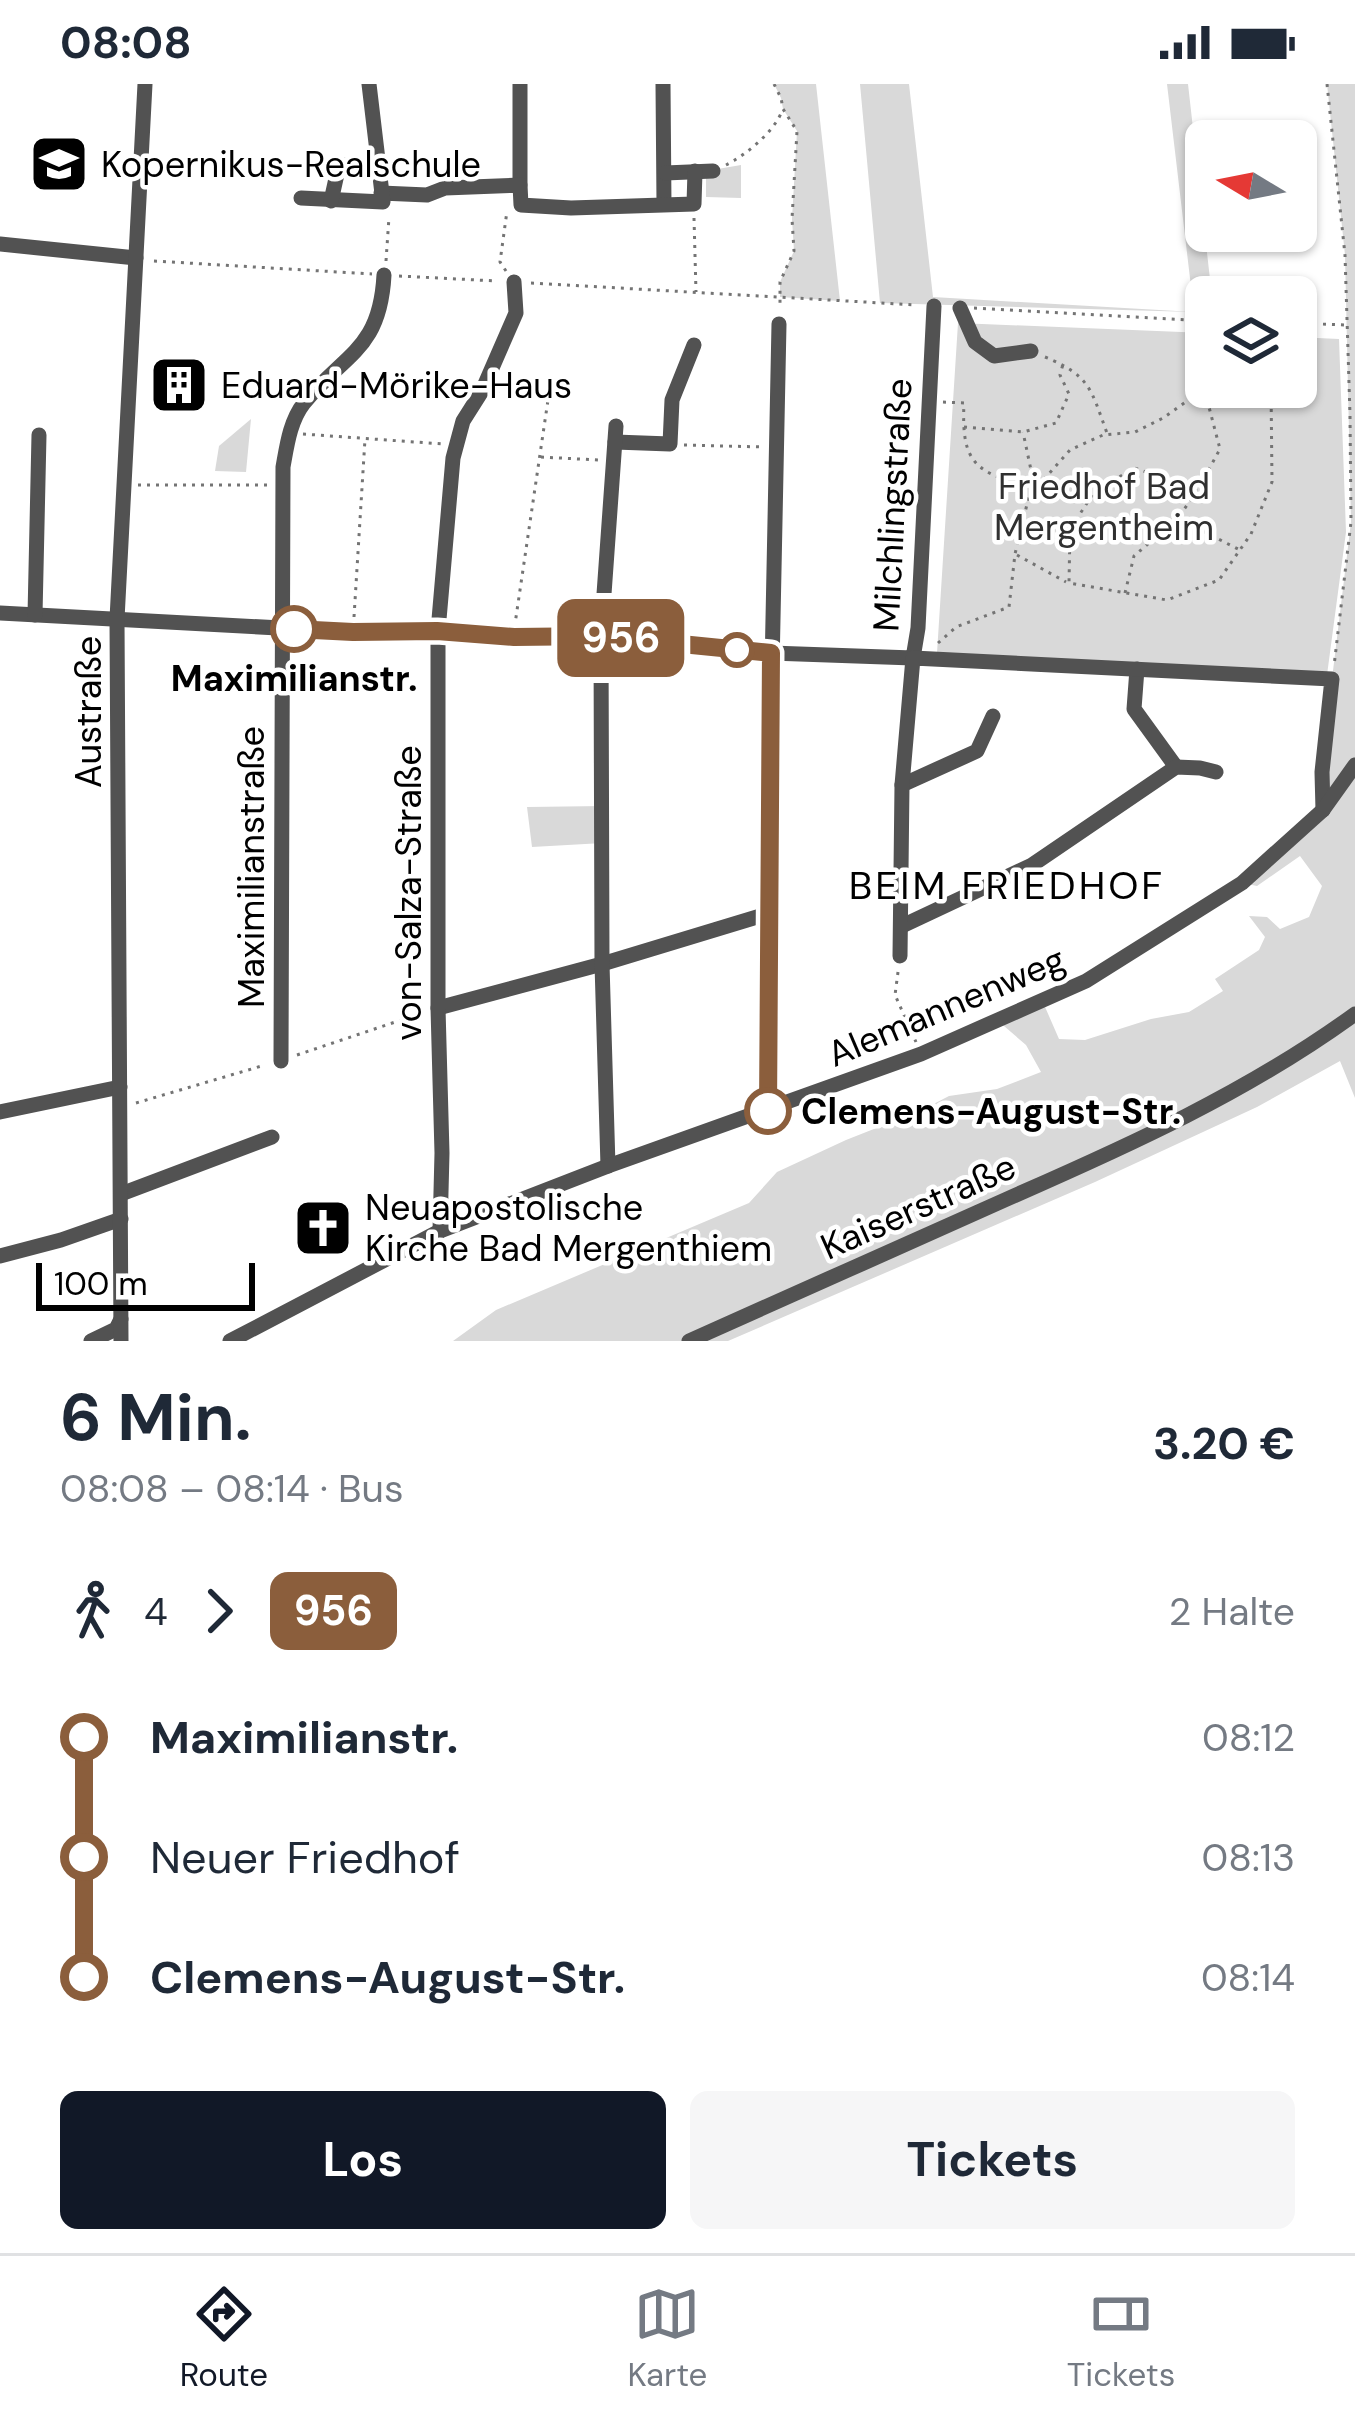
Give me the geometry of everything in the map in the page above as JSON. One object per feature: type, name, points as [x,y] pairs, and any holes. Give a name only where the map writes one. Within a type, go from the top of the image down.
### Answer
[{"type":"street","name":"Austraße","points":[[121,1341],[117,619],[146,84]]},
{"type":"street","points":[[369,84],[382,197]]},
{"type":"street","points":[[520,84],[520,205],[694,204],[695,171]]},
{"type":"street","points":[[663,84],[664,204]]},
{"type":"street","points":[[332,201],[339,165],[380,167]]},
{"type":"street","points":[[665,173],[713,171]]},
{"type":"street","points":[[301,198],[332,201],[520,185]]},
{"type":"street","points":[[0,244],[136,258]]},
{"type":"street","name":"Maximilianstraße","points":[[281,1061],[283,486],[289,433],[302,405],[364,343],[376,322],[384,275]]},
{"type":"street","name":"von-Salza-Straße","points":[[440,1231],[437,631],[453,458],[464,421],[516,313],[514,282]]},
{"type":"street","name":"Milchlingstraße","points":[[0,613],[353,632],[601,636],[771,653],[919,658],[934,306]]},
{"type":"street","points":[[960,308],[976,342],[994,356],[1031,351]]},
{"type":"street","points":[[768,1111],[767,914],[779,324]]},
{"type":"street","points":[[608,1166],[601,636],[616,434],[670,444],[672,400],[694,345]]},
{"type":"street","points":[[35,615],[39,435]]},
{"type":"street","points":[[899,956],[902,785],[919,658],[1332,679],[1322,772],[1323,810]]},
{"type":"street","points":[[1137,669],[1134,709],[1175,766]]},
{"type":"street","points":[[902,785],[977,752],[993,716]]},
{"type":"street","name":"Alemannenweg","points":[[230,1341],[440,1231],[921,1054],[1086,981],[1242,883],[1323,810],[1355,765]]},
{"type":"street","points":[[902,926],[1031,866],[1175,766],[1216,772]]},
{"type":"street","points":[[438,1008],[767,914]]},
{"type":"street","name":"Kaiserstraße","points":[[689,1341],[1115,1153],[1193,1114],[1355,1014]]},
{"type":"street","points":[[0,1112],[120,1087]]},
{"type":"street","points":[[121,1194],[272,1137]]},
{"type":"street","points":[[0,1256],[121,1219]]},
{"type":"street","points":[[92,1341],[116,1329],[121,1318]]},
{"type":"path","points":[[713,171],[738,159],[781,119],[782,98],[774,84]]},
{"type":"path","points":[[1327,84],[1345,254],[1351,522],[1332,679]]},
{"type":"path","points":[[780,297],[780,282],[794,250],[797,131],[783,110]]},
{"type":"path","points":[[382,197],[389,206],[390,237],[384,275]]},
{"type":"path","points":[[694,204],[696,292]]},
{"type":"path","points":[[514,282],[500,262],[507,208],[520,205]]},
{"type":"path","points":[[156,261],[934,306]]},
{"type":"path","points":[[960,308],[1185,320]]},
{"type":"path","points":[[1317,324],[1346,325]]},
{"type":"path","points":[[1031,351],[1063,364],[1090,386],[1108,435]]},
{"type":"path","points":[[962,427],[1023,432],[1056,424],[1069,394],[1060,374],[1063,364]]},
{"type":"path","points":[[482,391],[548,400],[514,637]]},
{"type":"path","points":[[929,401],[964,403],[962,439],[973,462],[1001,479],[1035,489]]},
{"type":"path","points":[[919,658],[956,627],[1009,607],[1029,496],[1070,450],[1108,435],[1135,432],[1185,403]]},
{"type":"path","points":[[1125,593],[1134,556],[1178,518],[1220,448],[1211,408]]},
{"type":"path","points":[[1015,554],[1069,583],[1167,600],[1219,580],[1251,534],[1272,482],[1271,408]]},
{"type":"path","points":[[1023,432],[1035,489]]},
{"type":"path","points":[[289,433],[456,446]]},
{"type":"path","points":[[353,632],[365,439]]},
{"type":"path","points":[[670,444],[776,447]]},
{"type":"path","points":[[539,457],[614,461]]},
{"type":"path","points":[[1069,583],[1070,530],[1095,490],[1136,468],[1197,491]]},
{"type":"path","points":[[124,484],[283,486]]},
{"type":"path","points":[[1178,518],[1240,550]]},
{"type":"path","points":[[899,956],[895,995],[921,1054]]},
{"type":"green space","points":[[774,84],[816,84],[840,301],[780,297],[780,282],[794,251],[797,131]]},
{"type":"green space","points":[[860,84],[909,84],[933,297],[1185,312],[880,303]]},
{"type":"green space","points":[[1167,84],[1188,84],[1192,120],[1185,120],[1185,231]]},
{"type":"green space","points":[[1327,84],[1355,84],[1355,1098],[1340,1061],[1257,1107],[1095,1182],[728,1341],[453,1341],[496,1310],[749,1203],[777,1172],[846,1140],[949,1096],[997,1089],[1041,1072],[1026,1045],[997,1020],[1042,1000],[1059,1039],[1085,1040],[1189,1012],[1223,991],[1215,979],[1259,950],[1265,937],[1249,916],[1267,917],[1280,929],[1309,917],[1322,886],[1300,856],[1257,886],[1242,883],[1323,810],[1332,679],[1351,522],[1345,255]]},
{"type":"green space","points":[[741,165],[741,198],[706,197],[706,171]]},
{"type":"green space","points":[[1188,252],[1207,252],[1210,276],[1190,276]]},
{"type":"green space","name":"Friedhof Bad Mergentheim","points":[[958,323],[1185,332],[1185,408],[1317,408],[1317,338],[1339,339],[1346,532],[1327,675],[937,653]]},
{"type":"green space","points":[[251,419],[246,472],[215,471],[219,446]]},
{"type":"green space","points":[[604,806],[603,843],[532,847],[527,807]]},
{"type":"bus line","name":"956","points":[[294,629],[601,636],[771,653],[768,1111]]},
{"type":"place","name":"Kopernikus-Realschule","points":[[59,164]]},
{"type":"place","name":"Eduard-Mörike-Haus","points":[[179,385]]},
{"type":"place","name":"Maximilianstr.","points":[[294,629]]},
{"type":"place","name":"Clemens-August-Str.","points":[[768,1111]]},
{"type":"place","name":"Neuapostolische Kirche Bad Mergenthiem","points":[[323,1228]]},
{"type":"district","name":"BEIM FRIEDHOF","points":[[1007,885]]}]
